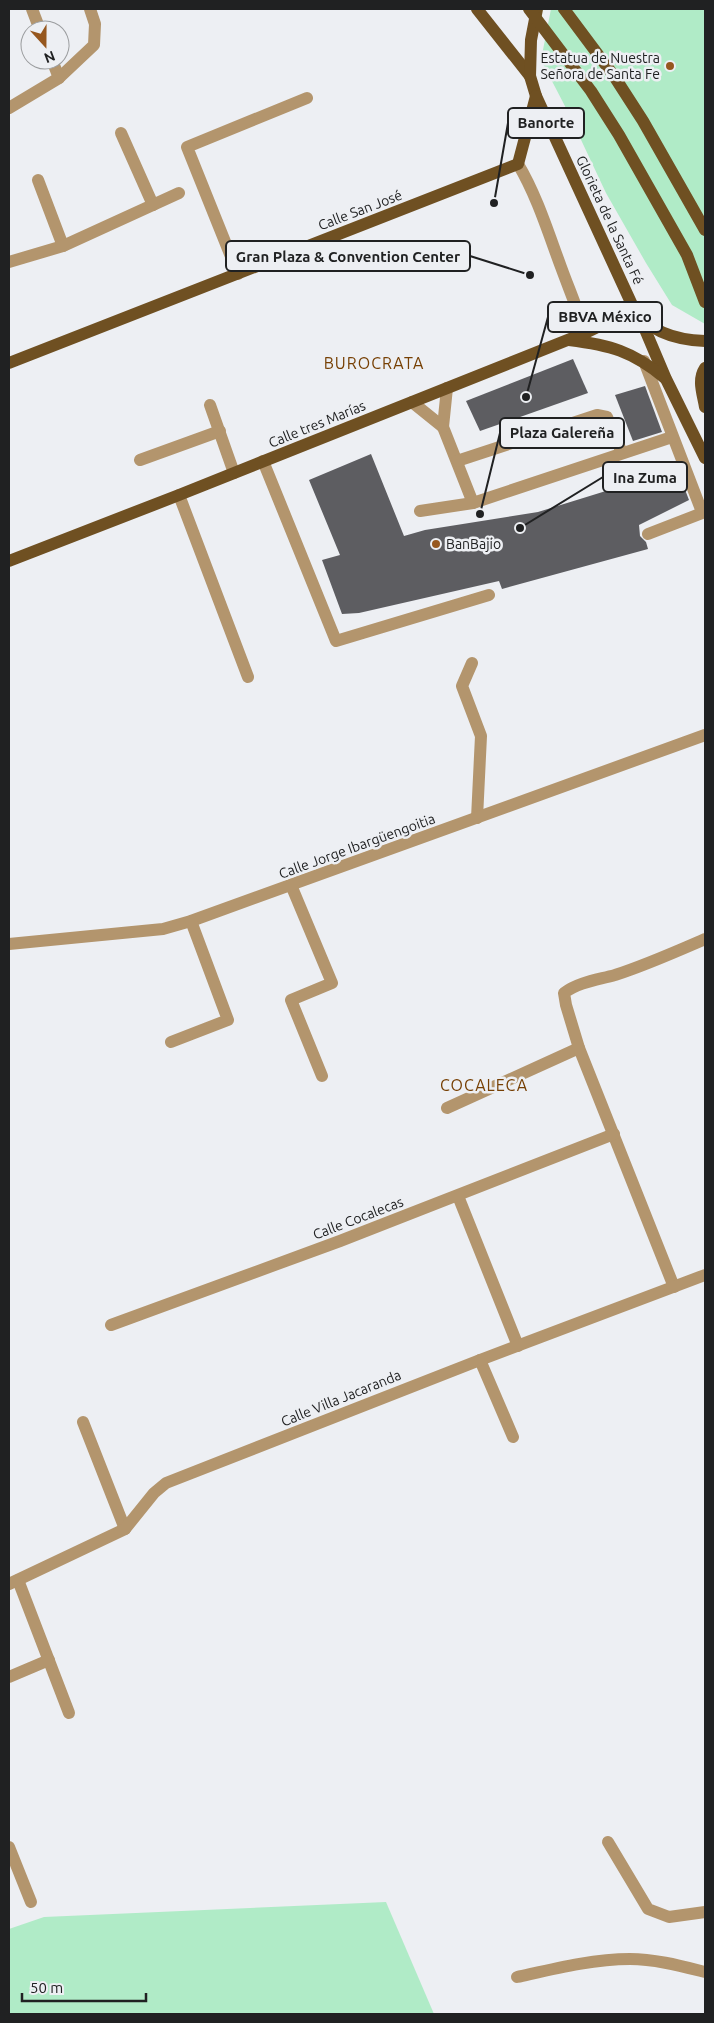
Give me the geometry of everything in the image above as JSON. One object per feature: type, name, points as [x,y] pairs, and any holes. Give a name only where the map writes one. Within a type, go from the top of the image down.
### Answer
[{"type":"main road","points":[[477,9],[530,76]]},
{"type":"main road","points":[[529,9],[590,91],[619,135],[687,255],[705,302]]},
{"type":"main road","name":"Glorieta de la Santa Fé","points":[[537,9],[531,40],[530,76],[536,96],[666,379],[705,458]]},
{"type":"main road","points":[[564,9],[614,76],[643,121],[705,230]]},
{"type":"main road","points":[[518,164],[536,96]]},
{"type":"main road","name":"Calle San José","points":[[9,364],[518,164]]},
{"type":"main road","points":[[637,313],[656,330],[684,341],[705,341]]},
{"type":"main road","name":"Calle tres Marías","points":[[9,561],[637,313]]},
{"type":"main road","points":[[567,340],[597,344],[625,352],[644,361],[666,379]]},
{"type":"main road","points":[[705,368],[700,383],[705,407]]},
{"type":"street","points":[[9,108],[59,78],[94,44],[95,24],[90,9]]},
{"type":"street","points":[[56,70],[59,78]]},
{"type":"street","points":[[238,274],[186,147],[307,98]]},
{"type":"street","points":[[121,133],[153,205]]},
{"type":"street","points":[[518,164],[532,187],[563,274],[578,306],[585,332]]},
{"type":"street","points":[[38,180],[63,246]]},
{"type":"street","points":[[9,262],[63,246],[179,193]]},
{"type":"street","points":[[644,361],[672,437],[704,512],[648,534]]},
{"type":"street","points":[[447,388],[443,427],[473,503]]},
{"type":"street","points":[[412,402],[443,427]]},
{"type":"street","points":[[210,405],[234,473]]},
{"type":"street","points":[[457,461],[596,415],[607,416],[622,453]]},
{"type":"street","points":[[140,460],[220,431]]},
{"type":"street","points":[[420,512],[473,503],[672,437]]},
{"type":"street","points":[[263,461],[336,641],[489,595]]},
{"type":"street","points":[[179,495],[248,676]]},
{"type":"street","points":[[472,663],[462,686],[481,736],[477,818]]},
{"type":"street","name":"Calle Jorge Ibargüengoitia","points":[[9,944],[163,930],[191,922],[705,735]]},
{"type":"street","points":[[291,885],[332,983],[290,1000],[322,1076]]},
{"type":"street","points":[[171,1042],[228,1020],[191,922]]},
{"type":"street","points":[[674,1287],[579,1048],[564,993],[573,986],[614,975],[659,959],[705,938]]},
{"type":"street","points":[[447,1108],[579,1048]]},
{"type":"street","name":"Calle Cocalecas","points":[[112,1324],[340,1241],[614,1134]]},
{"type":"street","points":[[458,1196],[518,1346]]},
{"type":"street","name":"Calle Villa Jacaranda","points":[[13,1582],[125,1529],[154,1493],[166,1483],[705,1274]]},
{"type":"street","points":[[480,1360],[513,1437]]},
{"type":"street","points":[[83,1422],[125,1529]]},
{"type":"street","points":[[13,1582],[49,1660],[69,1713]]},
{"type":"street","points":[[9,1677],[49,1660]]},
{"type":"street","points":[[608,1842],[648,1909],[669,1917],[705,1912]]},
{"type":"street","points":[[9,1847],[31,1902]]},
{"type":"street","points":[[517,1977],[562,1966],[630,1959],[672,1964],[705,1972]]},
{"type":"green space","points":[[551,9],[705,9],[705,324],[672,305],[606,193],[541,60]]},
{"type":"green space","points":[[386,1902],[434,2014],[9,2014],[9,1929],[44,1917]]},
{"type":"building","points":[[573,359],[588,393],[480,431],[466,401]]},
{"type":"building","points":[[645,386],[662,432],[633,441],[615,395]]},
{"type":"building","points":[[371,454],[404,536],[425,530],[538,512],[677,469],[689,500],[639,525],[640,536],[646,542],[648,549],[502,589],[499,581],[359,613],[342,614],[322,560],[340,555],[309,480]]},
{"type":"place","name":"Estatua de Nuestra Señora de Santa Fe","points":[[670,66]]},
{"type":"place","name":"Banorte","points":[[494,203]]},
{"type":"place","name":"Gran Plaza & Convention Center","points":[[530,275]]},
{"type":"place","name":"BBVA México","points":[[526,397]]},
{"type":"place","name":"Plaza Galereña","points":[[480,514]]},
{"type":"place","name":"Ina Zuma","points":[[520,528]]},
{"type":"place","name":"BanBajio","points":[[436,544]]},
{"type":"district","name":"BUROCRATA","points":[[374,363]]},
{"type":"district","name":"COCALECA","points":[[484,1085]]}]
